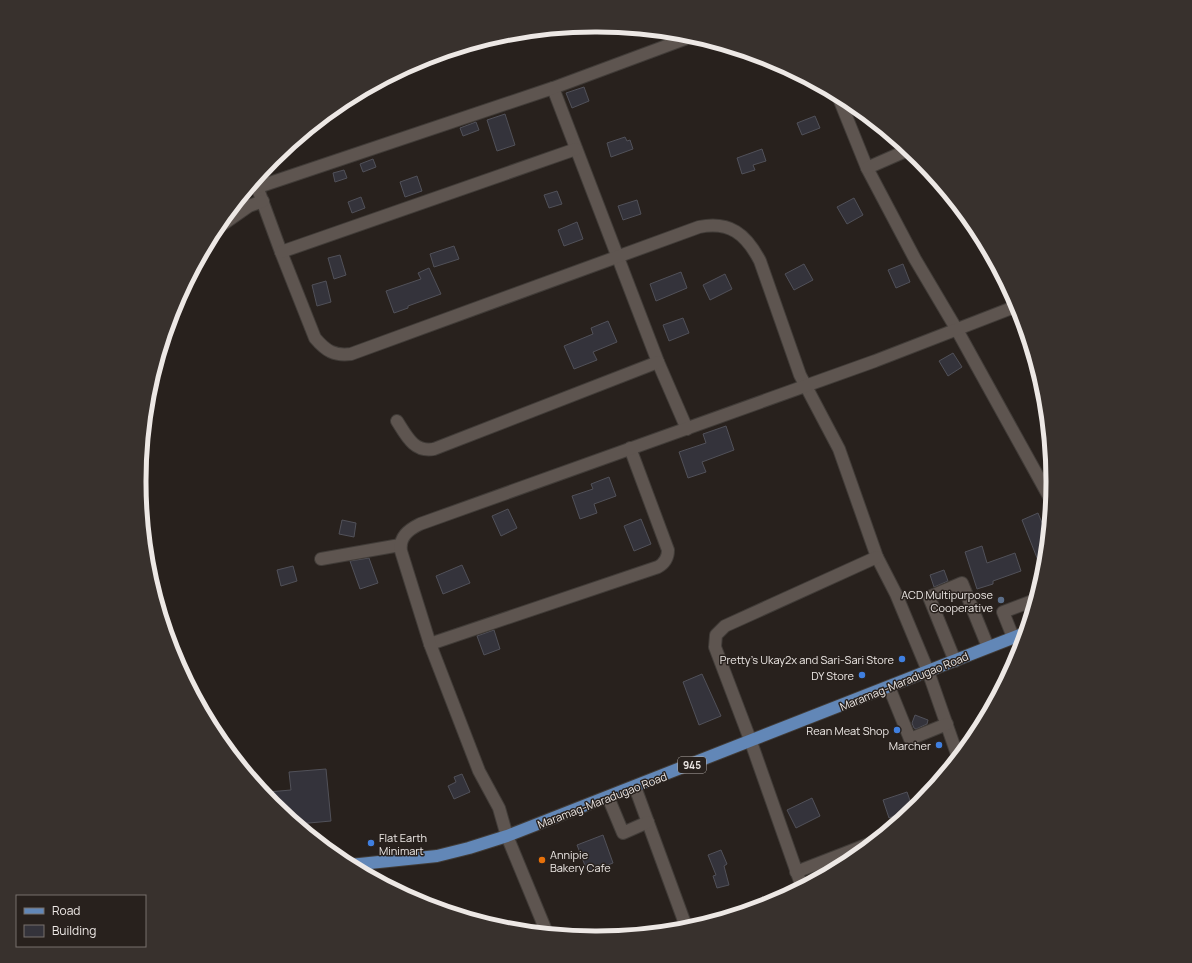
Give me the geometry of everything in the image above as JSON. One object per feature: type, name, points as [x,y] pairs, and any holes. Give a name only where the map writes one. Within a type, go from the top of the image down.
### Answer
[{"type":"main road","name":"Maramag-Maradugao Road","points":[[360,864],[437,856],[507,836],[751,742],[988,647],[1017,639]]},
{"type":"street","points":[[260,183],[553,88],[678,40]]},
{"type":"street","points":[[553,88],[616,256],[658,362],[687,428]]},
{"type":"street","points":[[842,105],[868,168],[916,259],[1046,490]]},
{"type":"street","points":[[281,252],[576,149]]},
{"type":"street","points":[[868,168],[902,153]]},
{"type":"street","points":[[258,186],[281,252],[315,338],[330,352],[342,355],[351,354],[616,256],[699,227],[709,225],[726,227],[739,233],[755,250],[794,360],[805,386],[830,429],[839,449],[877,557],[896,594],[928,671],[956,751]]},
{"type":"street","points":[[232,218],[249,206],[263,201]]},
{"type":"street","points":[[545,928],[507,836],[499,808],[479,771],[430,644],[400,545],[402,539],[406,534],[420,524],[805,386],[1011,308]]},
{"type":"street","points":[[397,421],[409,439],[420,449],[426,451],[434,450],[658,362]]},
{"type":"street","points":[[430,644],[651,570],[663,564],[668,555],[668,550],[630,448]]},
{"type":"street","points":[[321,559],[400,545]]},
{"type":"street","points":[[800,882],[751,742],[715,647],[716,635],[725,626],[877,557]]},
{"type":"street","points":[[955,661],[929,597],[962,583],[988,647]]},
{"type":"street","points":[[1018,636],[1003,612],[1029,602]]},
{"type":"street","points":[[889,687],[910,739],[947,724]]},
{"type":"street","points":[[635,787],[684,922]]},
{"type":"street","points":[[608,797],[623,832],[648,822]]},
{"type":"street","points":[[796,872],[851,851]]},
{"type":"building","points":[[584,87],[589,101],[572,108],[566,93]]},
{"type":"building","points":[[505,114],[515,145],[497,151],[487,120]]},
{"type":"building","points":[[815,116],[820,128],[802,135],[797,123]]},
{"type":"building","points":[[476,122],[479,130],[463,136],[460,128]]},
{"type":"building","points":[[625,137],[627,141],[630,140],[633,149],[611,157],[607,143]]},
{"type":"building","points":[[762,149],[766,161],[753,165],[755,170],[742,174],[737,158]]},
{"type":"building","points":[[373,159],[376,167],[363,172],[360,164]]},
{"type":"building","points":[[344,170],[347,178],[335,182],[333,173]]},
{"type":"building","points":[[417,176],[422,191],[405,197],[400,182]]},
{"type":"building","points":[[557,191],[562,204],[549,208],[544,195]]},
{"type":"building","points":[[361,197],[365,208],[352,213],[348,202]]},
{"type":"building","points":[[854,198],[863,215],[847,224],[837,207]]},
{"type":"building","points":[[637,200],[641,214],[623,220],[618,206]]},
{"type":"building","points":[[577,222],[583,239],[564,246],[558,230]]},
{"type":"building","points":[[454,246],[459,259],[434,267],[430,254]]},
{"type":"building","points":[[340,255],[346,275],[334,279],[328,258]]},
{"type":"building","points":[[804,264],[813,280],[794,290],[785,274]]},
{"type":"building","points":[[903,264],[910,282],[896,288],[888,270]]},
{"type":"building","points":[[429,268],[441,294],[408,306],[408,308],[394,313],[386,291],[421,279],[418,273]]},
{"type":"building","points":[[681,272],[687,288],[656,301],[650,284]]},
{"type":"building","points":[[725,274],[732,289],[710,300],[703,285]]},
{"type":"building","points":[[326,281],[331,302],[317,306],[312,285]]},
{"type":"building","points":[[683,318],[689,333],[669,341],[663,325]]},
{"type":"building","points":[[608,321],[617,342],[593,352],[597,360],[574,369],[564,346],[593,334],[591,328]]},
{"type":"building","points":[[953,353],[962,367],[948,376],[939,361]]},
{"type":"building","points":[[726,426],[734,450],[702,462],[706,472],[688,478],[679,452],[706,443],[703,434]]},
{"type":"building","points":[[609,477],[616,496],[594,504],[597,513],[580,519],[572,496],[593,489],[591,484]]},
{"type":"building","points":[[508,509],[517,528],[501,536],[492,516]]},
{"type":"building","points":[[1038,513],[1043,526],[1038,561],[1022,520]]},
{"type":"building","points":[[641,519],[651,544],[634,551],[624,526]]},
{"type":"building","points":[[342,520],[356,523],[354,537],[339,534]]},
{"type":"building","points":[[982,546],[987,563],[1015,553],[1021,571],[993,581],[993,584],[977,589],[965,552]]},
{"type":"building","points":[[369,558],[378,583],[360,589],[350,561]]},
{"type":"building","points":[[462,565],[470,583],[443,594],[436,576]]},
{"type":"building","points":[[293,566],[297,581],[281,586],[277,570]]},
{"type":"building","points":[[944,570],[948,581],[934,587],[930,575]]},
{"type":"building","points":[[494,630],[500,649],[484,655],[477,636]]},
{"type":"building","points":[[702,674],[721,716],[699,725],[683,682]]},
{"type":"building","points":[[915,715],[928,720],[927,724],[916,729],[914,728],[912,723]]},
{"type":"building","points":[[326,769],[331,821],[305,823],[271,792],[291,790],[289,772]]},
{"type":"building","points":[[462,774],[470,792],[454,799],[448,786],[456,782],[454,777]]},
{"type":"building","points":[[907,792],[911,802],[896,815],[889,818],[883,800]]},
{"type":"building","points":[[812,798],[820,816],[796,828],[787,810]]},
{"type":"building","points":[[603,835],[613,863],[588,873],[577,845]]},
{"type":"building","points":[[721,850],[727,864],[724,866],[729,885],[717,888],[713,876],[716,875],[708,855]]},
{"type":"place","name":"ACD Multipurpose Cooperative","points":[[1001,600]]},
{"type":"place","name":"Pretty's Ukay2x and Sari-Sari Store","points":[[902,659]]},
{"type":"place","name":"DY Store","points":[[862,675]]},
{"type":"place","name":"Rean Meat Shop","points":[[897,730]]},
{"type":"place","name":"Marcher","points":[[939,745]]},
{"type":"place","name":"Flat Earth Minimart","points":[[371,843]]},
{"type":"place","name":"Annipie Bakery Cafe","points":[[542,860]]}]
